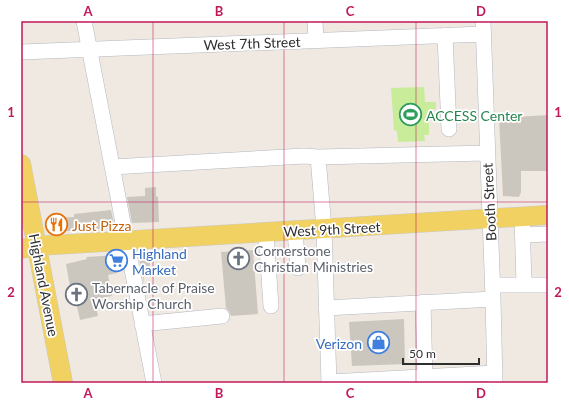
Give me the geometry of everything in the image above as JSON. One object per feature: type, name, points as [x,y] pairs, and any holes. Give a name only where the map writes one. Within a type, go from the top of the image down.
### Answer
[{"type":"main road","name":"Highland Avenue","points":[[21,164],[29,248],[63,383]]},
{"type":"main road","name":"West 9th Street","points":[[29,248],[490,219],[522,226],[548,215]]},
{"type":"street","points":[[84,21],[154,383]]},
{"type":"street","points":[[315,21],[316,40]]},
{"type":"street","name":"West 7th Street","points":[[21,52],[445,36],[483,28]]},
{"type":"street","name":"Booth Street","points":[[483,28],[495,378]]},
{"type":"street","points":[[445,36],[449,129]]},
{"type":"street","points":[[112,167],[304,156],[318,157],[487,153]]},
{"type":"street","points":[[318,157],[324,229],[329,382],[425,377],[495,378]]},
{"type":"street","points":[[527,285],[522,226],[548,234]]},
{"type":"street","points":[[295,231],[298,268]]},
{"type":"street","points":[[266,233],[271,306]]},
{"type":"street","points":[[527,285],[539,278],[548,277]]},
{"type":"street","points":[[326,308],[423,302],[493,292],[527,285],[548,285]]},
{"type":"street","points":[[423,302],[425,377]]},
{"type":"street","points":[[142,324],[222,316]]},
{"type":"green space","name":"ACCESS Center","points":[[424,87],[425,102],[436,102],[436,109],[429,110],[429,135],[424,135],[425,141],[398,142],[397,131],[394,130],[391,88]]},
{"type":"building","points":[[548,115],[548,171],[521,171],[521,192],[519,197],[503,196],[499,118]]},
{"type":"building","points":[[156,187],[156,197],[158,196],[159,222],[132,223],[127,197],[145,196],[145,188]]},
{"type":"building","points":[[111,210],[115,228],[53,232],[50,218],[74,217],[74,214]]},
{"type":"building","points":[[253,250],[258,314],[231,316],[226,308],[221,252]]},
{"type":"building","points":[[138,253],[149,253],[150,266],[143,266],[144,283]]},
{"type":"building","points":[[120,255],[122,263],[115,264],[117,273],[108,275],[112,296],[95,299],[98,316],[80,320],[76,302],[73,303],[66,264],[87,259],[86,257]]},
{"type":"building","name":"Verizon","points":[[404,319],[405,364],[352,366],[349,322]]},
{"type":"place","name":"ACCESS Center","points":[[410,115]]},
{"type":"place","name":"Just Pizza","points":[[56,225]]},
{"type":"place","name":"Cornerstone Christian Ministries","points":[[239,258]]},
{"type":"place","name":"Highland Market","points":[[116,261]]},
{"type":"place","name":"Tabernacle of Praise Worship Church","points":[[77,295]]},
{"type":"place","name":"Verizon","points":[[378,343]]}]
